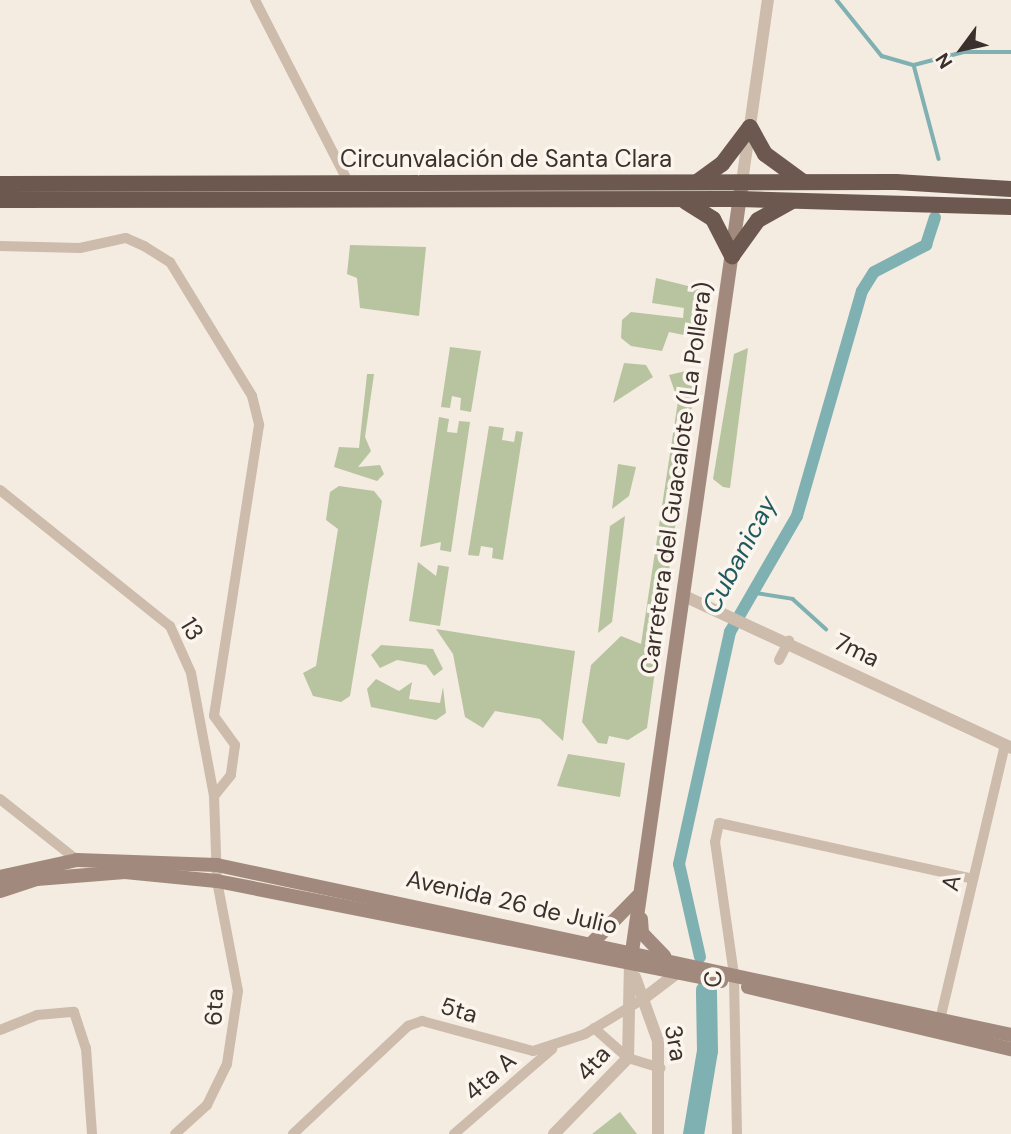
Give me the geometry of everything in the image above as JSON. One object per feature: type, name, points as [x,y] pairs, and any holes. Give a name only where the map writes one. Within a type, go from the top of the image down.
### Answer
[{"type":"highway","points":[[697,182],[722,164],[750,127],[765,154],[804,182]]},
{"type":"highway","name":"Circunvalación de Santa Clara","points":[[0,200],[75,192],[348,181],[804,182],[1011,189]]},
{"type":"highway","name":"Circunvalación de Santa Clara","points":[[0,184],[75,192],[357,199],[740,199],[1011,207]]},
{"type":"highway","points":[[681,199],[713,219],[732,256],[758,220],[795,200]]},
{"type":"main road","name":"Carretera del Guacalote (La Pollera)","points":[[631,958],[742,182]]},
{"type":"main road","name":"Avenida 26 de Julio","points":[[0,877],[77,860],[217,865],[591,944],[631,958]]},
{"type":"main road","name":"Avenida 26 de Julio","points":[[0,891],[37,879],[125,873],[217,881],[631,958],[938,1025],[1011,1035]]},
{"type":"main road","points":[[591,944],[639,895]]},
{"type":"main road","points":[[639,895],[642,933],[682,969]]},
{"type":"main road","name":"Avenida 26 de Julio","points":[[938,1025],[1011,1049]]},
{"type":"street","points":[[256,0],[357,199]]},
{"type":"street","name":"Carretera del Guacalote (La Pollera)","points":[[742,182],[768,0]]},
{"type":"street","points":[[0,246],[80,248],[126,237],[144,246],[170,262],[252,396],[260,425],[214,716],[234,745],[231,775],[214,796]]},
{"type":"street","name":"13","points":[[0,490],[170,626],[191,673],[214,796],[217,865]]},
{"type":"street","name":"7ma","points":[[682,595],[789,640],[1008,746]]},
{"type":"street","points":[[779,660],[789,640]]},
{"type":"street","name":"A","points":[[938,1025],[1008,746]]},
{"type":"street","points":[[0,799],[77,860]]},
{"type":"street","name":"C","points":[[737,1134],[723,896],[715,842],[719,823],[973,879]]},
{"type":"street","name":"6ta","points":[[175,1134],[207,1105],[236,1027],[234,956],[217,881],[217,865]]},
{"type":"street","name":"4ta","points":[[554,1134],[628,1058],[638,1003],[631,958]]},
{"type":"street","points":[[552,1049],[638,1003],[682,969]]},
{"type":"street","name":"3ra","points":[[638,1003],[661,1068],[658,1134]]},
{"type":"street","points":[[0,1030],[37,1015],[74,1012],[86,1048],[92,1134]]},
{"type":"street","name":"5ta","points":[[293,1134],[408,1026],[422,1021],[497,1044],[552,1049]]},
{"type":"street","points":[[594,1028],[628,1058],[661,1068]]},
{"type":"street","name":"4ta A","points":[[454,1134],[552,1049]]},
{"type":"green space","points":[[350,245],[426,247],[419,316],[360,308],[357,278],[347,274]]},
{"type":"green space","points":[[656,278],[708,291],[701,344],[692,347],[689,336],[669,332],[662,351],[631,346],[621,338],[622,320],[631,312],[683,318],[684,308],[652,303]]},
{"type":"green space","points":[[450,347],[481,351],[471,412],[460,410],[461,398],[452,396],[450,408],[441,407]]},
{"type":"green space","points":[[748,348],[730,488],[723,487],[713,479],[734,354]]},
{"type":"green space","points":[[624,363],[646,365],[653,377],[613,403]]},
{"type":"green space","points":[[686,371],[696,377],[647,728],[628,740],[609,736],[607,744],[598,743],[582,722],[591,665],[621,636],[641,644],[678,401],[669,375]]},
{"type":"green space","points":[[367,374],[374,374],[365,437],[371,451],[358,467],[380,465],[384,474],[377,481],[334,467],[339,447],[359,448]]},
{"type":"green space","points":[[439,417],[449,419],[447,432],[457,433],[459,421],[470,422],[451,552],[440,550],[441,542],[420,547]]},
{"type":"green space","points":[[489,426],[504,428],[502,440],[514,442],[516,431],[523,432],[503,560],[492,558],[493,548],[481,546],[479,556],[468,555]]},
{"type":"green space","points":[[618,464],[636,467],[629,496],[612,509]]},
{"type":"green space","points":[[339,486],[374,491],[382,501],[350,696],[341,702],[313,696],[303,673],[316,666],[338,529],[326,520],[330,492]]},
{"type":"green space","points":[[625,516],[612,622],[598,633],[610,526]]},
{"type":"green space","points":[[418,562],[436,576],[438,565],[449,567],[440,626],[409,621]]},
{"type":"green space","points":[[436,629],[575,651],[563,741],[540,719],[495,711],[483,728],[465,717],[453,654]]},
{"type":"green space","points":[[381,645],[433,649],[443,669],[434,676],[426,665],[397,660],[380,668],[371,655]]},
{"type":"green space","points":[[376,679],[399,691],[412,682],[409,699],[440,703],[443,687],[446,713],[436,720],[371,707],[367,689]]},
{"type":"green space","points":[[568,754],[625,763],[620,797],[557,786]]},
{"type":"green space","points":[[620,1112],[637,1134],[592,1134]]},
{"type":"waterway","name":"Cubanicay","points":[[837,0],[882,56],[914,65],[939,159]]},
{"type":"waterway","points":[[914,65],[964,52],[1011,52]]},
{"type":"waterway","name":"Cubanicay","points":[[700,957],[679,864],[730,632],[797,516],[862,291],[874,272],[926,245],[935,217]]},
{"type":"waterway","points":[[756,593],[793,599],[826,629]]},
{"type":"waterway","name":"Cubanicay","points":[[693,1134],[707,1050],[706,990]]}]
